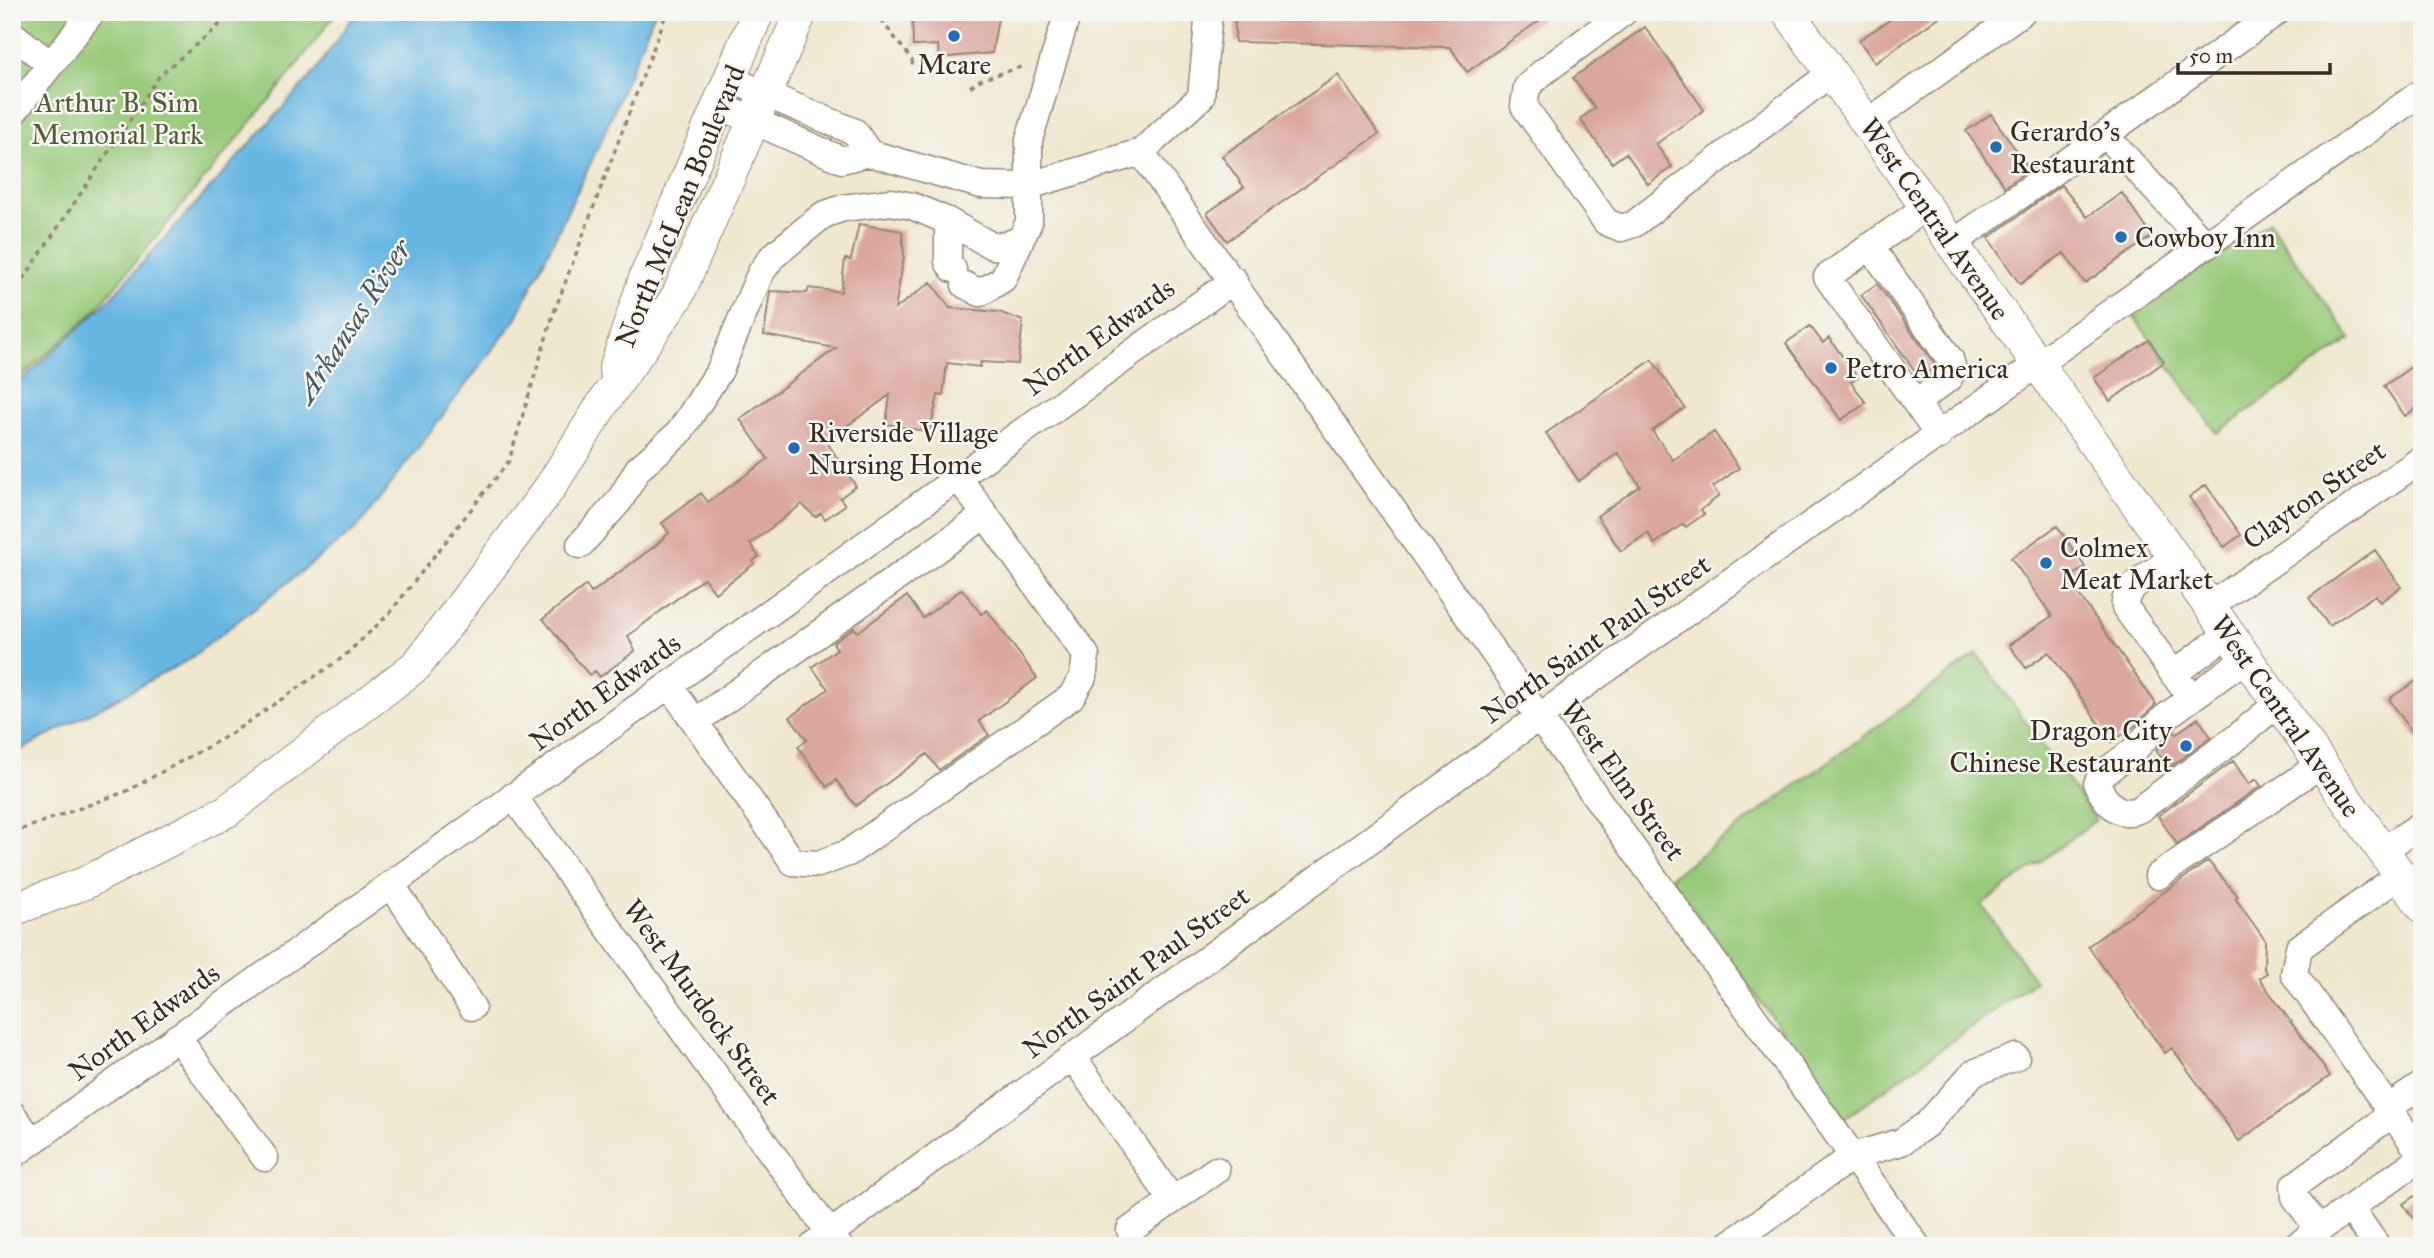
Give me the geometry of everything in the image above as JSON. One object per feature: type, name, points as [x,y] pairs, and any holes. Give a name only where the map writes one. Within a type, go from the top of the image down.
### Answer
[{"type":"main road","name":"North McLean Boulevard","points":[[605,400],[645,278],[758,12]]},
{"type":"main road","name":"North McLean Boulevard","points":[[12,910],[85,883],[228,811],[416,665],[551,486],[605,400],[677,297],[801,12]]},
{"type":"main road","name":"West Central Avenue","points":[[1788,12],[2422,906]]},
{"type":"street","points":[[12,114],[92,12]]},
{"type":"street","points":[[948,221],[948,262],[959,277],[980,293],[1003,279],[1029,222],[1028,140],[1068,12]]},
{"type":"street","points":[[724,92],[761,108],[842,160],[869,153],[981,185],[1028,186],[1141,152],[1201,97],[1209,12]]},
{"type":"street","points":[[1624,12],[1542,73],[1527,88],[1524,106],[1605,222],[1621,228],[1634,224],[1831,73]]},
{"type":"street","points":[[1867,123],[2022,12]]},
{"type":"street","points":[[1952,244],[2277,12]]},
{"type":"street","points":[[12,34],[50,64]]},
{"type":"street","name":"North Saint Paul Street","points":[[827,1242],[1073,1057],[1539,717],[2422,92]]},
{"type":"street","points":[[2117,148],[2207,246]]},
{"type":"street","name":"West Elm Street","points":[[1141,152],[1234,280],[1539,717],[1917,1246]]},
{"type":"street","points":[[580,545],[620,500],[638,469],[679,433],[720,370],[751,291],[772,257],[824,215],[844,208],[891,202],[912,206],[948,221],[992,246],[1006,245],[1021,239]]},
{"type":"street","points":[[1926,207],[1827,277],[1939,436]]},
{"type":"street","points":[[1870,246],[1950,359],[1953,370],[1949,378],[1916,403]]},
{"type":"street","name":"North Edwards","points":[[22,1148],[1234,280]]},
{"type":"street","name":"Clayton Street","points":[[2208,607],[2422,458]]},
{"type":"street","points":[[669,685],[793,862],[818,864],[848,853],[1071,697],[1083,677],[1086,655],[958,477]]},
{"type":"street","points":[[695,722],[985,515]]},
{"type":"street","points":[[2174,558],[2129,592],[2124,600],[2125,607],[2191,698]]},
{"type":"street","points":[[2173,674],[2236,646]]},
{"type":"street","points":[[2236,646],[2191,698],[2164,718],[2133,751],[2101,775],[2097,784],[2111,806],[2130,814],[2140,809],[2277,704]]},
{"type":"street","points":[[2158,876],[2321,764]]},
{"type":"street","name":"West Murdock Street","points":[[513,796],[827,1242]]},
{"type":"street","points":[[2296,1246],[2422,1157],[2294,974],[2299,948],[2391,863],[2422,824]]},
{"type":"street","points":[[391,884],[472,1007]]},
{"type":"street","points":[[177,1037],[265,1158]]},
{"type":"street","points":[[1073,1057],[1172,1200]]},
{"type":"street","points":[[1727,1246],[1853,1156],[1901,1142],[1927,1124],[1973,1073],[2016,1057]]},
{"type":"street","points":[[2319,1230],[2295,1197],[2294,1186],[2384,1119],[2388,1108],[2422,1085]]},
{"type":"street","points":[[12,1114],[22,1148]]},
{"type":"street","points":[[1130,1230],[1216,1170]]},
{"type":"street","points":[[2350,1208],[2377,1246]]},
{"type":"path","points":[[12,296],[160,75],[235,12]]},
{"type":"path","points":[[12,833],[127,790],[229,735],[342,658],[388,615],[509,461],[553,315],[667,12]]},
{"type":"path","points":[[875,12],[912,60],[913,68]]},
{"type":"path","points":[[970,87],[980,80],[1021,67]]},
{"type":"green space","name":"Arthur B. Sim Memorial Park","points":[[12,12],[337,12],[281,86],[93,313],[12,385]]},
{"type":"green space","points":[[2269,222],[2351,339],[2217,433],[2132,314]]},
{"type":"green space","points":[[1977,654],[2096,820],[1982,905],[2035,981],[1845,1118],[1670,877]]},
{"type":"water","name":"Arkansas River","points":[[356,12],[655,12],[601,141],[516,319],[357,528],[188,660],[12,755],[12,390],[107,302],[315,72]]},
{"type":"building","name":"Mcare","points":[[912,12],[999,12],[992,53],[939,58],[938,45],[913,46]]},
{"type":"building","points":[[1235,12],[1551,12],[1467,72],[1450,47],[1235,42]]},
{"type":"building","points":[[1902,12],[1946,12],[1875,63],[1859,40]]},
{"type":"building","points":[[1645,27],[1704,110],[1656,144],[1672,167],[1648,184],[1626,153],[1612,163],[1580,119],[1595,108],[1573,78]]},
{"type":"building","points":[[1338,75],[1379,134],[1227,241],[1207,213],[1244,187],[1222,156]]},
{"type":"building","points":[[1991,114],[2029,169],[2005,187],[1966,131]]},
{"type":"building","points":[[2061,185],[2087,217],[2122,193],[2152,236],[2085,283],[2064,253],[2020,284],[1988,238]]},
{"type":"building","name":"Riverside Village Nursing Home","points":[[859,224],[902,231],[904,256],[895,309],[931,282],[950,308],[999,312],[1023,321],[1018,364],[981,362],[980,367],[947,363],[943,396],[938,395],[930,432],[886,424],[890,395],[826,441],[856,486],[840,498],[845,505],[825,519],[821,513],[815,517],[802,504],[750,544],[759,557],[753,561],[754,564],[715,593],[704,578],[628,636],[635,651],[600,677],[595,671],[589,675],[543,619],[586,585],[591,593],[655,546],[669,533],[662,523],[701,493],[708,502],[768,459],[740,419],[836,348],[764,335],[770,291],[807,293],[809,288],[841,292],[845,259],[851,260]]},
{"type":"building","points":[[1877,284],[1936,366],[1920,378],[1861,295]]},
{"type":"building","points":[[1810,326],[1823,343],[1829,338],[1858,378],[1851,382],[1866,403],[1841,420],[1786,343]]},
{"type":"building","points":[[2149,340],[2164,362],[2110,401],[2094,378]]},
{"type":"building","points":[[1652,360],[1685,408],[1652,431],[1673,460],[1714,432],[1739,468],[1713,487],[1719,496],[1701,510],[1704,514],[1686,527],[1683,524],[1654,544],[1648,533],[1621,551],[1597,516],[1640,486],[1618,453],[1579,481],[1546,433]]},
{"type":"building","points":[[2414,365],[2422,376],[2422,404],[2405,416],[2384,386]]},
{"type":"building","points":[[2206,485],[2241,535],[2224,547],[2189,497]]},
{"type":"building","points":[[2057,526],[2085,567],[2068,579],[2156,704],[2136,725],[2112,742],[2049,652],[2026,668],[2009,645],[2052,616],[2011,558]]},
{"type":"building","points":[[2375,550],[2401,587],[2380,602],[2375,595],[2329,626],[2309,598]]},
{"type":"building","points":[[962,589],[981,614],[987,610],[1037,678],[979,721],[989,735],[939,770],[927,754],[856,806],[836,780],[827,787],[798,747],[807,740],[790,717],[828,689],[812,667],[837,649],[833,643],[854,628],[858,632],[907,596],[923,618]]},
{"type":"building","points":[[2422,677],[2422,746],[2389,699]]},
{"type":"building","points":[[2198,718],[2211,737],[2169,768],[2156,750],[2174,730],[2176,734]]},
{"type":"building","points":[[2233,761],[2249,784],[2256,779],[2261,786],[2177,844],[2158,816]]},
{"type":"building","points":[[2208,861],[2238,896],[2235,898],[2265,940],[2264,969],[2267,973],[2259,978],[2330,1076],[2239,1141],[2172,1048],[2165,1053],[2088,946]]},
{"type":"building","points":[[2422,1191],[2422,1230],[2403,1204]]},
{"type":"place","name":"Mcare","points":[[954,36]]},
{"type":"place","name":"Gerardo's Restaurant","points":[[1996,147]]},
{"type":"place","name":"Cowboy Inn","points":[[2121,237]]},
{"type":"place","name":"Petro America","points":[[1831,368]]},
{"type":"place","name":"Riverside Village Nursing Home","points":[[794,448]]},
{"type":"place","name":"Colmex Meat Market","points":[[2046,563]]},
{"type":"place","name":"Dragon City Chinese Restaurant","points":[[2186,746]]}]
